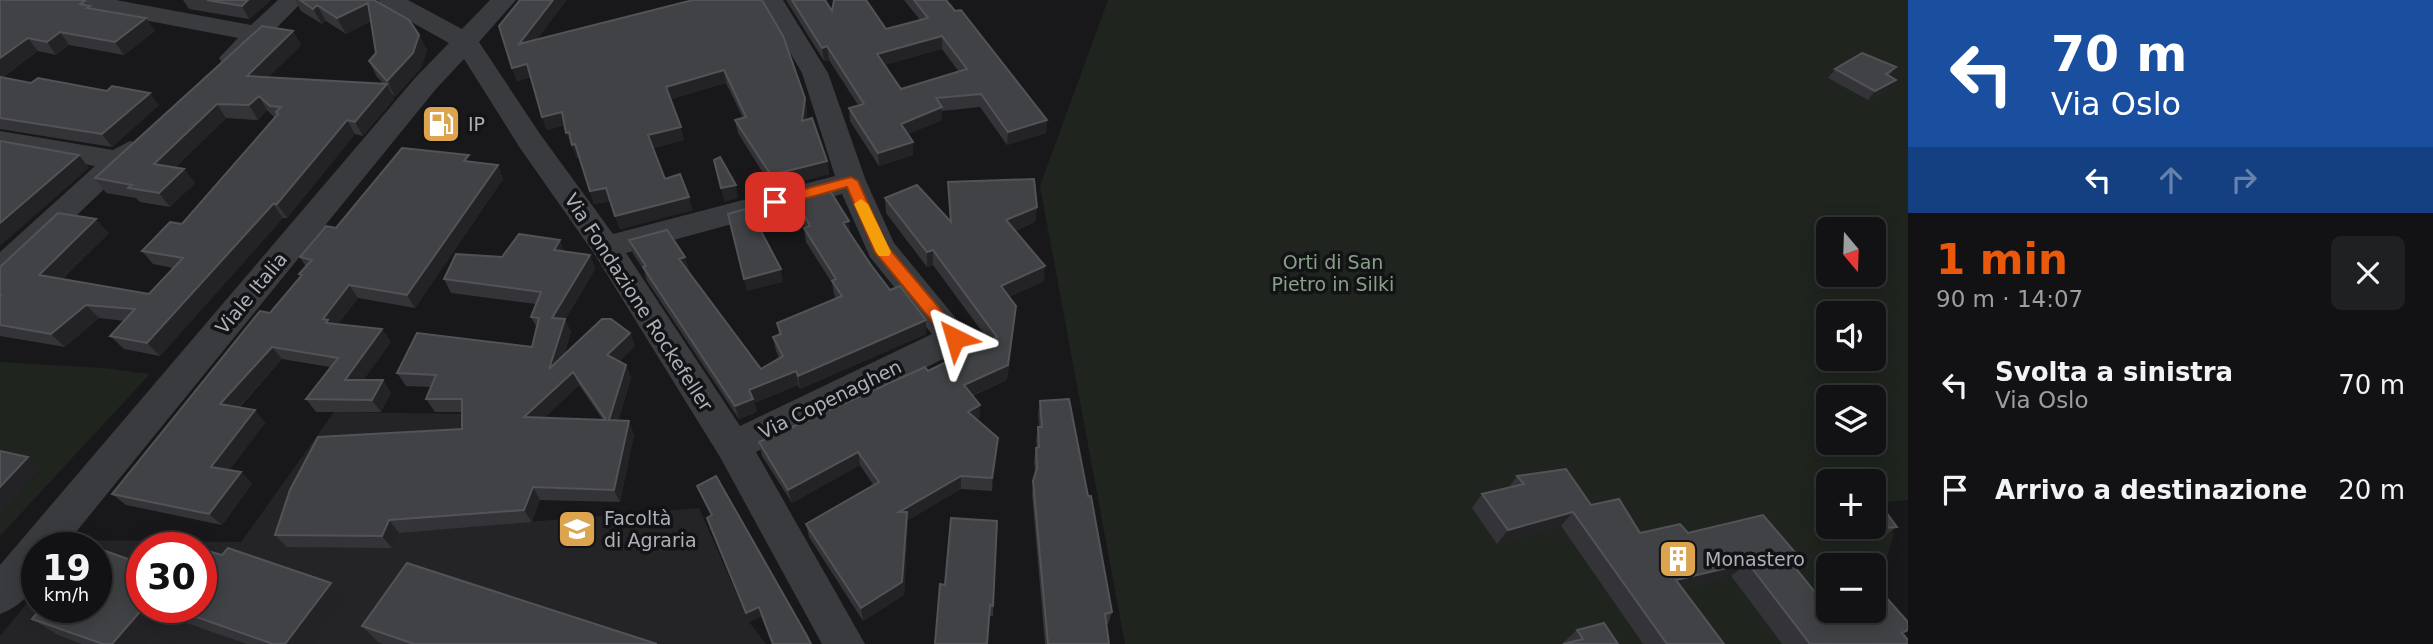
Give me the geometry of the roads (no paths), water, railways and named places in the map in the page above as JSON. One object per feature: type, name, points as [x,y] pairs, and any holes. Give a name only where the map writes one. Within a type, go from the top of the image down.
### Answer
[{"type":"street","points":[[76,0],[258,34]]},
{"type":"street","points":[[209,80],[292,0]]},
{"type":"street","name":"Via Fondazione Rockefeller","points":[[390,0],[466,42],[530,141],[606,247],[733,446],[844,644]]},
{"type":"street","points":[[466,42],[471,12],[481,0]]},
{"type":"street","name":"Viale Italia","points":[[52,532],[426,83],[504,0]]},
{"type":"street","name":"Via Copenaghen","points":[[733,446],[955,338],[881,248],[851,181],[816,73],[771,0]]},
{"type":"street","points":[[0,270],[149,134]]},
{"type":"street","points":[[0,140],[119,161]]},
{"type":"street","points":[[606,247],[851,181]]},
{"type":"street","name":"Viale Italia","points":[[0,595],[21,570]]},
{"type":"place","name":"IP","points":[[441,124]]},
{"type":"place","name":"Facoltà di Agraria","points":[[577,529]]},
{"type":"place","name":"Monastero","points":[[1678,559]]},
{"type":"park label","name":"Orti di San Pietro in Silki","points":[[1333,273]]}]
